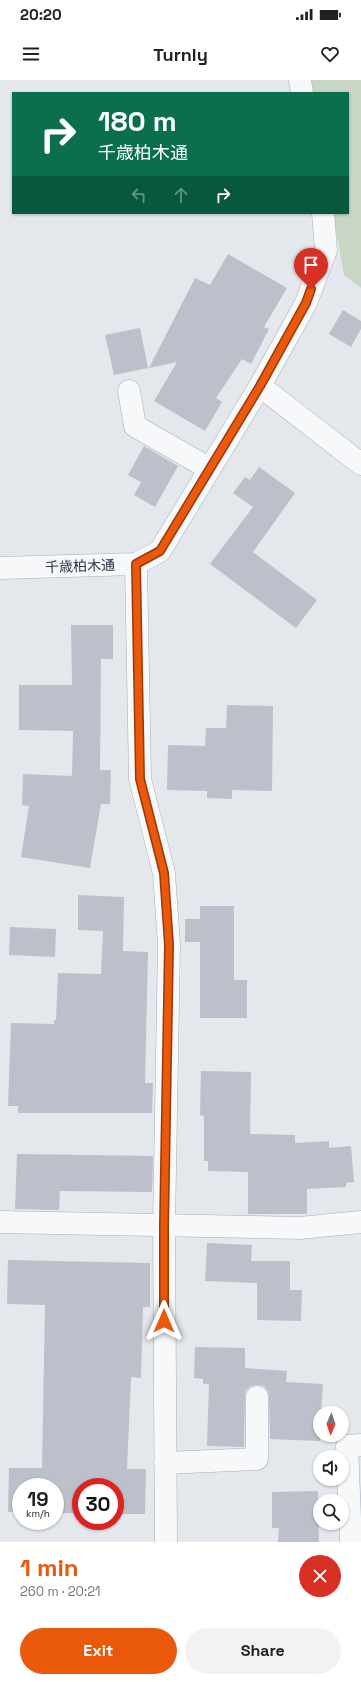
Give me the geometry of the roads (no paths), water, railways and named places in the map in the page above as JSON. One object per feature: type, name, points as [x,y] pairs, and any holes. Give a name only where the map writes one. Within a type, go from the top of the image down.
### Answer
[{"type":"street","points":[[300,80],[302,92]]},
{"type":"street","name":"千歳柏木通","points":[[0,568],[136,564],[160,551],[260,386],[306,303],[326,250],[323,214]]},
{"type":"street","points":[[260,386],[361,464]]},
{"type":"street","points":[[129,391],[135,426],[210,469]]},
{"type":"street","points":[[136,564],[140,779],[164,873],[169,945],[164,1226],[166,1542]]},
{"type":"street","points":[[0,1222],[300,1228],[361,1222]]},
{"type":"street","points":[[165,1462],[257,1459],[257,1397]]},
{"type":"street","points":[[351,1542],[347,1446],[361,1445]]}]
